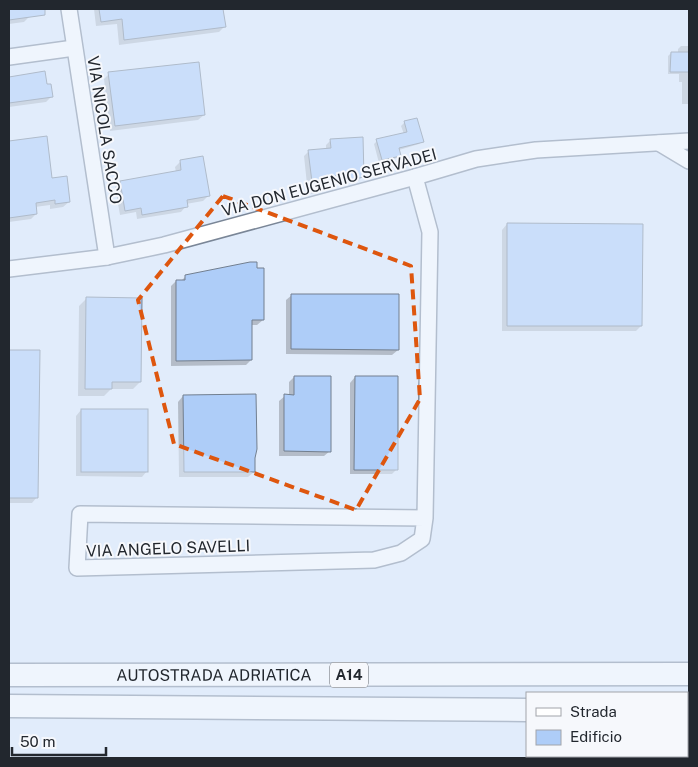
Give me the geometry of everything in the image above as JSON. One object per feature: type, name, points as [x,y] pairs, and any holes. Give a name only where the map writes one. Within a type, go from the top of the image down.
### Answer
[{"type":"highway","name":"AUTOSTRADA ADRIATICA","points":[[9,675],[689,674]]},
{"type":"highway","name":"AUTOSTRADA ADRIATICA","points":[[9,706],[526,710]]},
{"type":"street","name":"VIA NICOLA SACCO","points":[[69,9],[107,257]]},
{"type":"street","points":[[9,57],[74,48]]},
{"type":"street","name":"VIA DON EUGENIO SERVADEI","points":[[9,269],[107,257],[164,245],[476,159],[536,150],[689,141]]},
{"type":"street","points":[[659,143],[689,161]]},
{"type":"street","name":"VIA ANGELO SAVELLI","points":[[415,177],[430,232],[426,518],[422,539],[401,553],[374,560],[78,568],[80,514],[426,518]]},
{"type":"highlighted area","points":[[223,196],[411,266],[420,399],[356,510],[174,444],[138,300]]},
{"type":"building","points":[[9,9],[45,9],[45,15],[9,20]]},
{"type":"building","points":[[99,9],[223,9],[226,27],[124,40],[122,19],[101,22]]},
{"type":"building","points":[[671,52],[689,52],[689,72],[670,72]]},
{"type":"building","points":[[199,62],[205,115],[115,126],[108,72]]},
{"type":"building","points":[[45,71],[47,84],[51,84],[53,97],[9,103],[9,77]]},
{"type":"building","points":[[417,118],[424,142],[399,148],[401,156],[382,160],[376,139],[407,132],[404,121]]},
{"type":"building","points":[[47,136],[52,178],[67,176],[70,202],[55,204],[55,200],[36,203],[37,214],[9,218],[9,141]]},
{"type":"building","points":[[363,137],[364,177],[348,180],[347,175],[323,177],[324,189],[313,190],[308,150],[331,148],[330,139]]},
{"type":"building","points":[[203,156],[210,196],[187,200],[188,207],[142,215],[141,208],[125,211],[120,181],[181,170],[180,160]]},
{"type":"building","points":[[507,223],[643,224],[642,326],[507,326]]},
{"type":"building","points":[[257,262],[257,268],[264,268],[264,320],[252,320],[252,360],[176,361],[176,280],[185,280],[185,275]]},
{"type":"building","points":[[291,294],[399,294],[399,350],[291,349]]},
{"type":"building","points":[[86,297],[142,298],[141,382],[112,382],[112,389],[85,389]]},
{"type":"building","points":[[9,350],[40,350],[38,498],[9,498]]},
{"type":"building","points":[[294,376],[331,376],[331,452],[284,451],[284,394],[294,395]]},
{"type":"building","points":[[355,376],[398,376],[398,470],[354,470]]},
{"type":"building","points":[[256,394],[257,449],[255,472],[184,472],[183,395]]},
{"type":"building","points":[[81,409],[148,409],[148,472],[81,472]]}]
